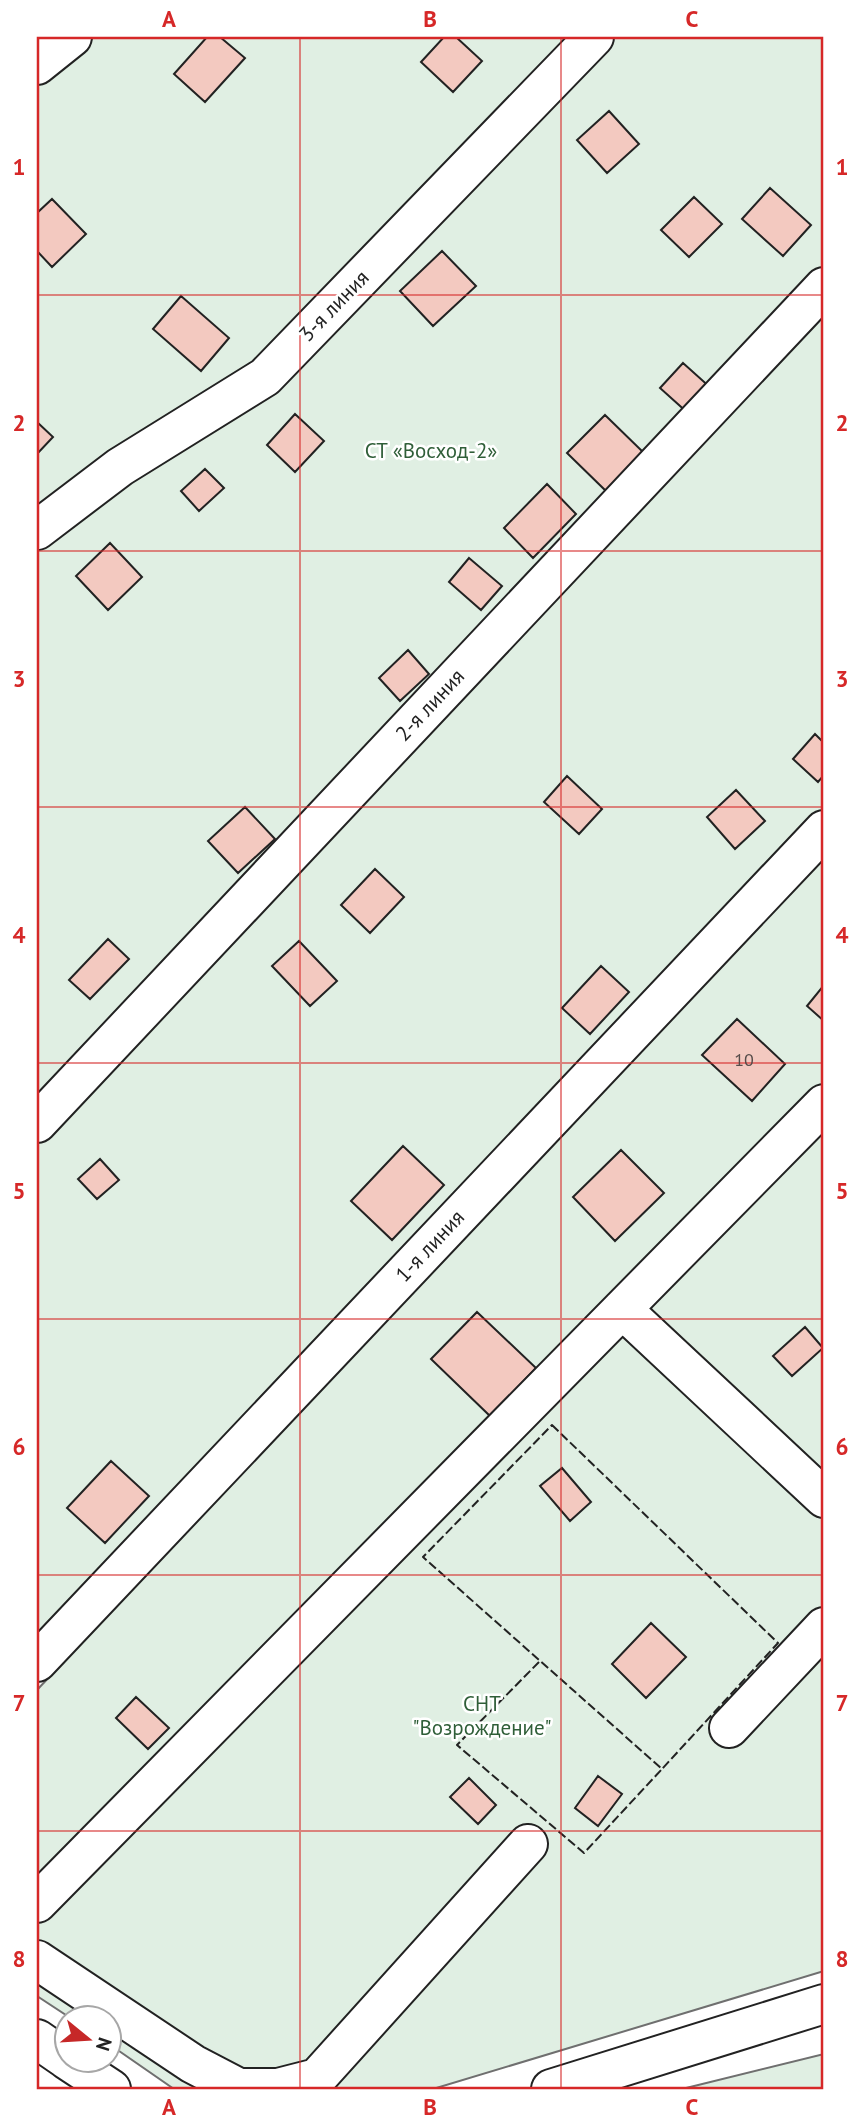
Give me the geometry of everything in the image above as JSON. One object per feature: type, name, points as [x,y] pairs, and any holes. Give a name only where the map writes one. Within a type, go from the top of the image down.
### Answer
[{"type":"street","points":[[37,65],[72,37]]},
{"type":"street","name":"3-я линия","points":[[37,530],[120,467],[265,377],[594,37]]},
{"type":"street","name":"2-я линия","points":[[37,1123],[824,287]]},
{"type":"street","name":"1-я линия","points":[[37,1662],[824,830]]},
{"type":"street","points":[[37,1903],[824,1104]]},
{"type":"street","points":[[622,1309],[824,1498]]},
{"type":"street","points":[[729,1728],[824,1627]]},
{"type":"street","points":[[37,1960],[193,2064],[239,2088],[278,2088],[317,2078],[528,1844]]},
{"type":"street","points":[[551,2089],[824,2004]]},
{"type":"street","points":[[37,2039],[52,2049]]},
{"type":"street","points":[[89,2074],[111,2089]]},
{"type":"green space","name":"СТ «Восход-2»","points":[[37,37],[824,37],[824,820],[37,1660]]},
{"type":"green space","name":"СНТ \"Возрождение\"","points":[[824,853],[824,1971],[433,2089],[174,2089],[122,2053],[122,2004],[52,2006],[37,1996],[37,1690]]},
{"type":"green space","points":[[824,2054],[824,2089],[682,2089]]},
{"type":"building","points":[[207,37],[220,37],[245,58],[205,102],[174,74]]},
{"type":"building","points":[[444,37],[456,37],[482,61],[453,92],[421,62]]},
{"type":"building","points":[[609,111],[639,144],[607,173],[577,140]]},
{"type":"building","points":[[770,188],[811,225],[783,256],[742,219]]},
{"type":"building","points":[[694,197],[722,224],[689,257],[661,230]]},
{"type":"building","points":[[52,199],[86,234],[52,267],[37,251],[37,213]]},
{"type":"building","points":[[442,251],[476,286],[433,326],[400,291]]},
{"type":"building","points":[[181,296],[229,338],[201,371],[153,329]]},
{"type":"building","points":[[683,363],[712,389],[689,414],[660,388]]},
{"type":"building","points":[[295,414],[324,441],[295,472],[267,445]]},
{"type":"building","points":[[605,415],[644,453],[606,491],[567,453]]},
{"type":"building","points":[[37,422],[53,437],[37,454]]},
{"type":"building","points":[[205,469],[224,488],[199,511],[181,491]]},
{"type":"building","points":[[547,484],[576,514],[533,558],[504,528]]},
{"type":"building","points":[[110,543],[142,577],[108,610],[76,576]]},
{"type":"building","points":[[469,558],[502,586],[481,610],[449,582]]},
{"type":"building","points":[[408,650],[429,674],[400,701],[379,678]]},
{"type":"building","points":[[815,734],[824,743],[824,775],[818,782],[793,759]]},
{"type":"building","points":[[567,776],[602,809],[579,834],[544,802]]},
{"type":"building","points":[[736,790],[765,821],[735,849],[707,817]]},
{"type":"building","points":[[245,807],[275,839],[238,873],[208,841]]},
{"type":"building","points":[[375,869],[404,897],[370,933],[341,905]]},
{"type":"building","points":[[108,939],[129,959],[90,999],[69,980]]},
{"type":"building","points":[[299,941],[337,981],[310,1006],[272,966]]},
{"type":"building","points":[[601,966],[629,992],[590,1034],[562,1008]]},
{"type":"building","points":[[824,985],[824,1021],[807,1006]]},
{"type":"building","points":[[737,1019],[785,1064],[752,1101],[702,1055]]},
{"type":"building","points":[[403,1146],[444,1185],[392,1240],[351,1201]]},
{"type":"building","points":[[621,1150],[664,1193],[615,1241],[573,1197]]},
{"type":"building","points":[[100,1159],[119,1180],[97,1199],[78,1179]]},
{"type":"building","points":[[477,1312],[536,1368],[490,1416],[431,1359]]},
{"type":"building","points":[[805,1327],[823,1348],[792,1376],[773,1356]]},
{"type":"building","points":[[111,1461],[149,1496],[105,1543],[67,1508]]},
{"type":"building","points":[[562,1468],[591,1502],[570,1521],[540,1486]]},
{"type":"building","points":[[651,1623],[686,1657],[646,1698],[612,1664]]},
{"type":"building","points":[[136,1697],[169,1728],[148,1749],[116,1718]]},
{"type":"building","points":[[598,1776],[622,1794],[598,1826],[575,1808]]},
{"type":"building","points":[[469,1778],[496,1805],[478,1824],[450,1797]]},
{"type":"fence","points":[[552,1425],[778,1643],[662,1769],[423,1557],[552,1425]]},
{"type":"fence","points":[[539,1662],[457,1745],[584,1853],[662,1769]]}]
